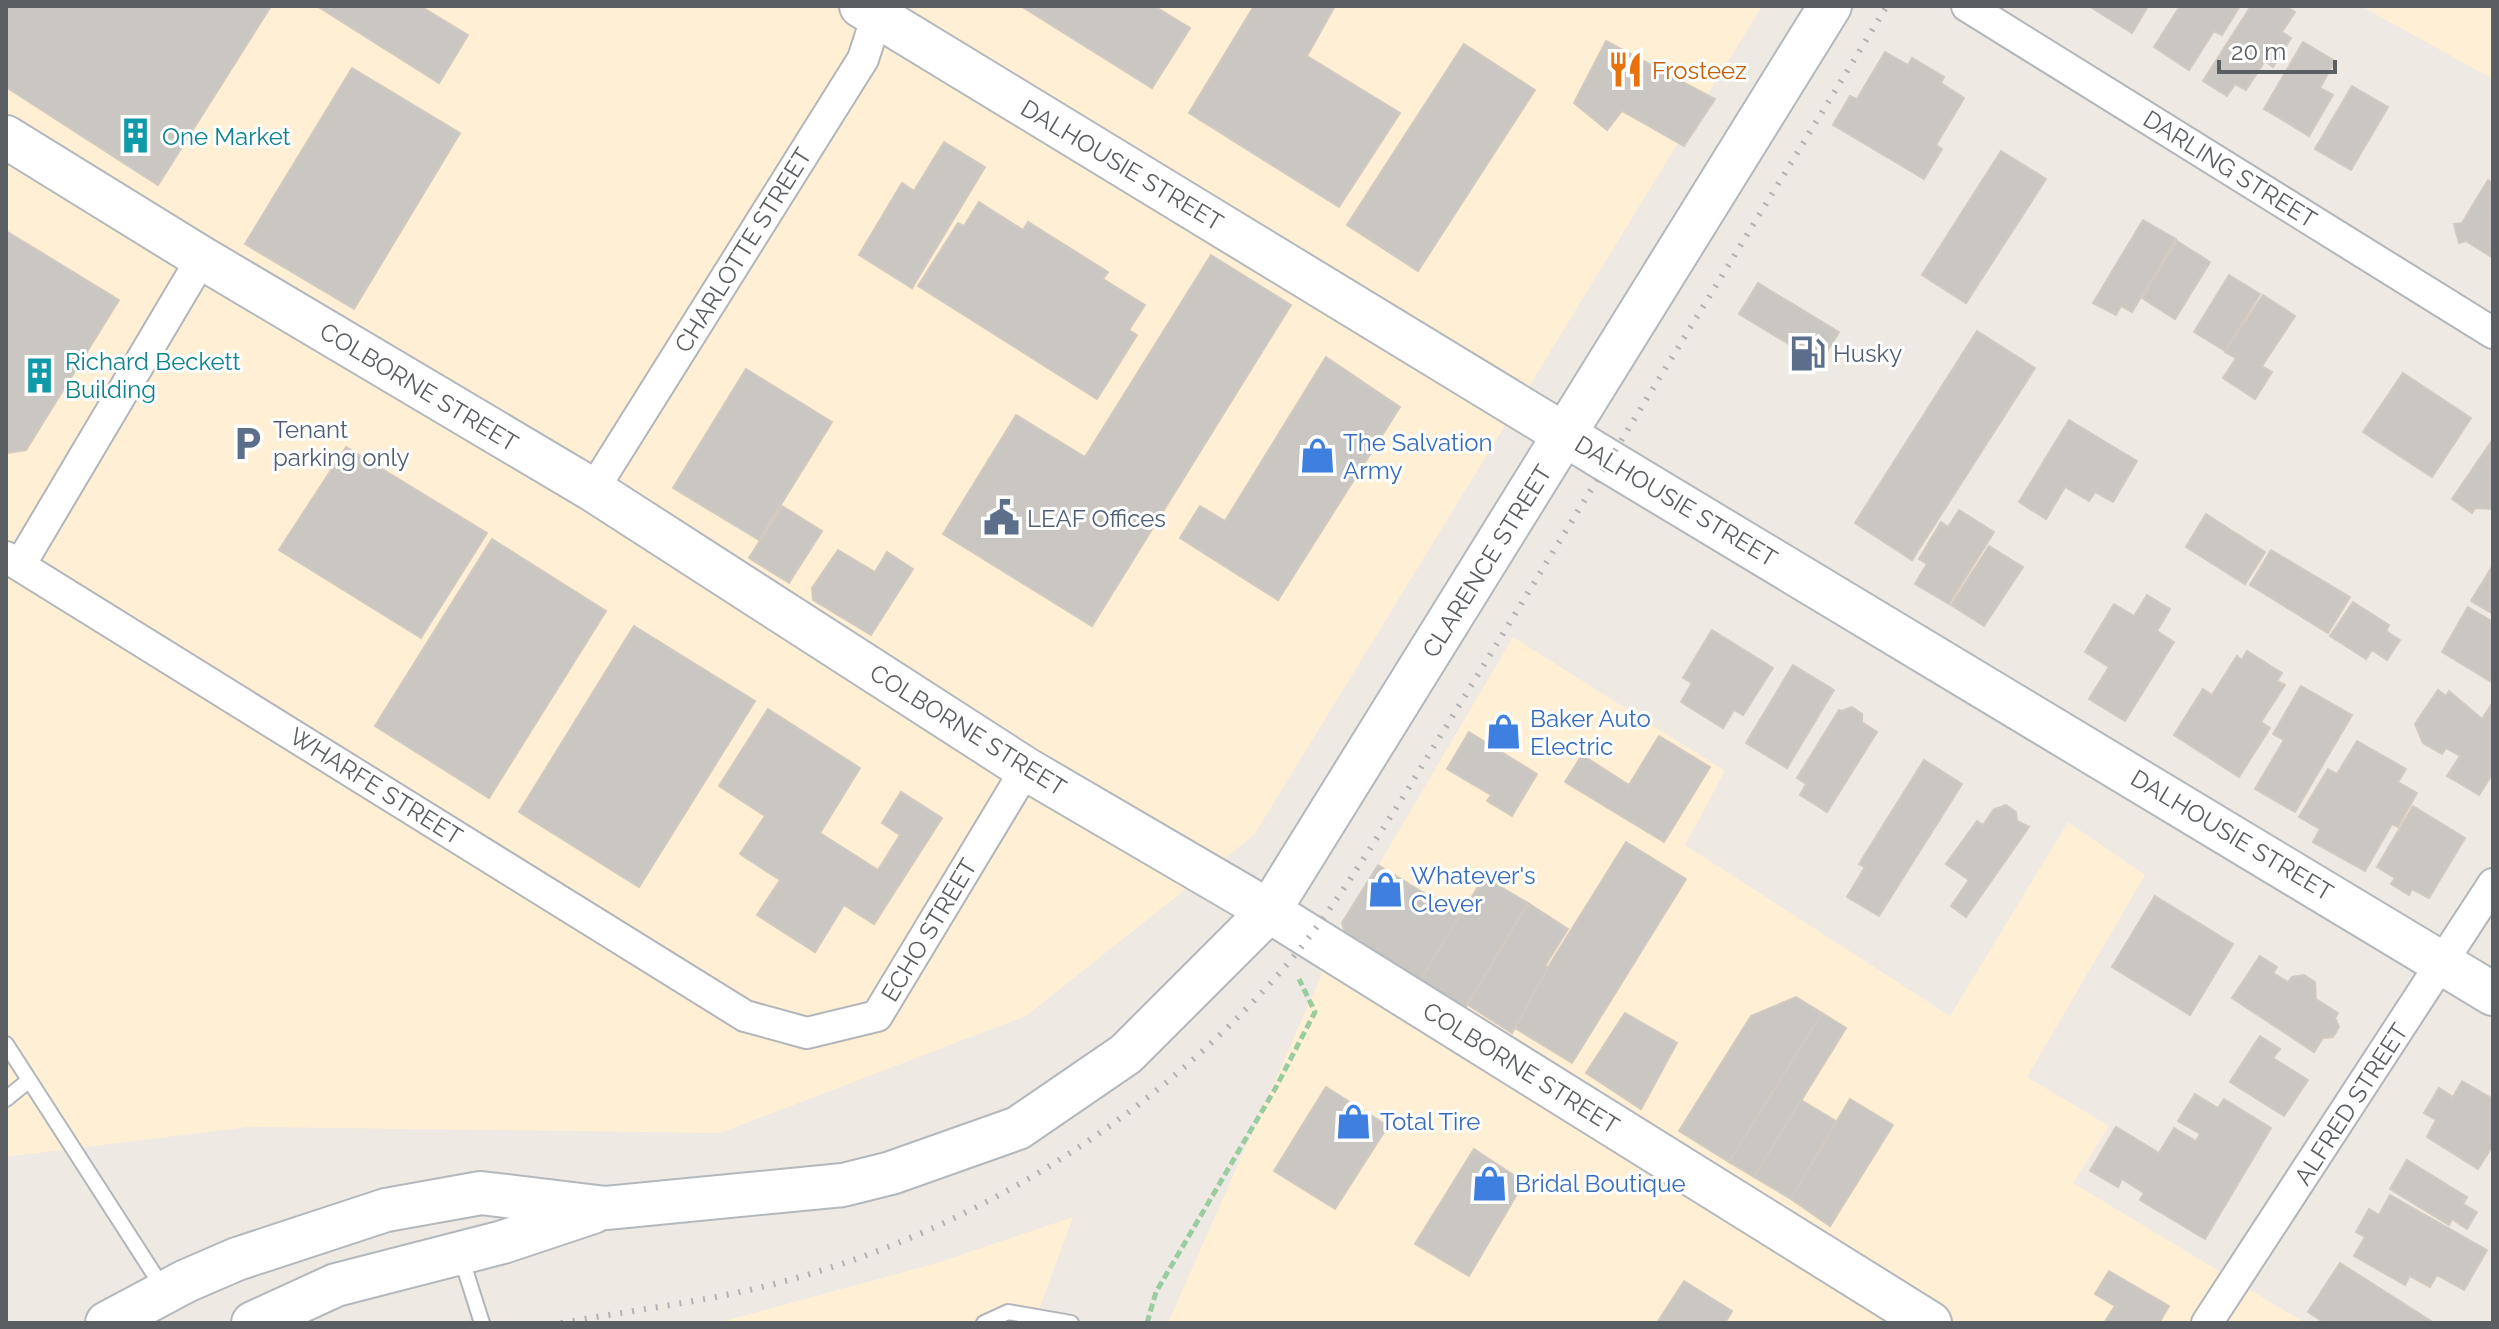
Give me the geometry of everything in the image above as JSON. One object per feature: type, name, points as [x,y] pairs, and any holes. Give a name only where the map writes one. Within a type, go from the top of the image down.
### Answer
[{"type":"main road","name":"CLARENCE STREET","points":[[606,1208],[843,1185],[891,1173],[1018,1128],[1126,1054],[1269,911],[1830,6]]},
{"type":"main road","name":"DALHOUSIE STREET","points":[[873,9],[1566,434],[2493,994]]},
{"type":"main road","name":"COLBORNE STREET","points":[[6,137],[202,258],[593,490],[1026,769],[1269,911],[1930,1323]]},
{"type":"main road","points":[[107,1323],[165,1291],[237,1259],[386,1210],[481,1193],[606,1208]]},
{"type":"main road","points":[[253,1323],[336,1285],[503,1242],[606,1208]]},
{"type":"street","name":"DARLING STREET","points":[[1967,6],[2493,333]]},
{"type":"street","name":"CHARLOTTE STREET","points":[[593,490],[863,59],[873,9]]},
{"type":"street","points":[[13,561],[202,258]]},
{"type":"street","name":"WHARFE STREET","points":[[13,561],[745,1016]]},
{"type":"street","name":"ECHO STREET","points":[[745,1016],[807,1033],[877,1016],[1026,769]]},
{"type":"street","name":"ALFRED STREET","points":[[2207,1323],[2493,884]]},
{"type":"lane","points":[[6,1044],[165,1291]]},
{"type":"lane","points":[[6,1099],[28,1081]]},
{"type":"lane","points":[[459,1253],[482,1323]]},
{"type":"lane","points":[[984,1323],[1008,1312],[1071,1323]]},
{"type":"path","points":[[1147,1323],[1156,1292],[1275,1089],[1315,1012],[1296,973]]},
{"type":"shaded area","points":[[6,6],[1762,6],[1254,835],[1026,1016],[720,1133],[248,1127],[6,1157]]},
{"type":"shaded area","points":[[2361,6],[2493,6],[2493,79]]},
{"type":"shaded area","points":[[1513,637],[1725,771],[1685,845],[1950,1016],[2068,822],[2145,875],[2027,1077],[2109,1126],[2073,1183],[2305,1323],[1168,1323],[1344,924]]},
{"type":"shaded area","points":[[1073,1217],[1034,1323],[717,1323],[937,1263]]},
{"type":"building","name":"One Market","points":[[6,6],[271,6],[158,185],[6,87]]},
{"type":"building","points":[[317,6],[420,6],[468,35],[439,83]]},
{"type":"building","points":[[1021,6],[1154,6],[1190,28],[1152,88]]},
{"type":"building","points":[[1254,6],[1335,6],[1307,56],[1400,113],[1339,207],[1189,113]]},
{"type":"building","points":[[2089,6],[2148,6],[2132,33]]},
{"type":"building","points":[[2180,6],[2240,6],[2222,35],[2214,31],[2189,70],[2154,47]]},
{"type":"building","points":[[2251,6],[2286,6],[2295,12],[2282,32],[2291,38],[2273,67],[2265,61],[2246,90],[2235,84],[2227,96],[2203,81]]},
{"type":"building","name":"Frosteez","points":[[1606,41],[1715,99],[1684,146],[1622,111],[1607,130],[1574,103]]},
{"type":"building","points":[[2303,42],[2335,61],[2320,88],[2333,95],[2309,136],[2264,109]]},
{"type":"building","points":[[1464,44],[1535,90],[1418,271],[1347,225]]},
{"type":"building","points":[[1885,52],[1908,65],[1912,58],[1944,77],[1941,83],[1964,98],[1936,145],[1942,149],[1924,179],[1833,125],[1850,96],[1857,99]]},
{"type":"building","points":[[352,68],[460,133],[354,309],[245,244]]},
{"type":"building","points":[[2352,86],[2388,107],[2351,170],[2315,149]]},
{"type":"building","points":[[944,142],[985,167],[912,288],[859,255],[902,183],[914,191]]},
{"type":"building","points":[[2001,151],[2046,179],[1966,303],[1922,275]]},
{"type":"building","points":[[2488,180],[2493,183],[2493,258],[2466,241],[2459,243],[2454,224],[2462,223]]},
{"type":"building","points":[[979,202],[1023,230],[1028,222],[1108,272],[1103,279],[1145,305],[1129,330],[1137,335],[1097,399],[918,286],[958,223],[964,226]]},
{"type":"building","points":[[2143,220],[2176,239],[2132,312],[2121,306],[2116,315],[2093,303]]},
{"type":"building","name":"Richard Beckett Building","points":[[6,231],[119,300],[26,450],[6,453]]},
{"type":"building","points":[[2177,241],[2210,262],[2175,319],[2142,298]]},
{"type":"building","points":[[1211,255],[1291,305],[1092,626],[943,534],[1016,415],[1085,457]]},
{"type":"building","points":[[2229,275],[2260,294],[2225,351],[2194,332]]},
{"type":"building","points":[[1758,283],[1839,332],[1820,363],[1739,314]]},
{"type":"building","points":[[2263,295],[2295,316],[2262,366],[2272,372],[2255,399],[2223,378],[2236,358],[2225,352]]},
{"type":"building","points":[[1977,331],[2035,368],[1912,560],[1855,523]]},
{"type":"building","name":"The Salvation Army","points":[[1326,357],[1400,407],[1278,600],[1180,538],[1200,506],[1225,521]]},
{"type":"building","points":[[746,369],[832,422],[759,540],[673,488]]},
{"type":"building","points":[[2403,373],[2471,418],[2432,477],[2363,432]]},
{"type":"building","points":[[2069,420],[2137,461],[2113,502],[2095,492],[2089,501],[2065,487],[2046,519],[2019,502]]},
{"type":"building","points":[[2493,439],[2493,509],[2475,508],[2472,513],[2452,499]]},
{"type":"building","points":[[346,447],[487,533],[421,638],[279,550]]},
{"type":"building","points":[[782,506],[822,531],[789,583],[749,558]]},
{"type":"building","points":[[1959,510],[1994,532],[1949,604],[1915,584],[1927,564],[1919,559],[1941,522],[1948,527]]},
{"type":"building","points":[[2206,514],[2265,552],[2245,584],[2186,547]]},
{"type":"building","points":[[492,539],[606,611],[489,798],[375,726]]},
{"type":"building","points":[[1989,546],[2023,567],[1984,626],[1951,605]]},
{"type":"building","points":[[838,550],[875,572],[887,552],[913,569],[871,635],[813,600],[812,588]]},
{"type":"building","points":[[2271,550],[2350,597],[2328,633],[2250,585]]},
{"type":"building","points":[[2493,565],[2493,614],[2471,601]]},
{"type":"building","points":[[2147,595],[2170,609],[2157,631],[2174,642],[2125,721],[2089,699],[2109,667],[2085,652],[2114,604],[2134,616]]},
{"type":"building","points":[[2353,602],[2389,625],[2386,631],[2400,640],[2387,660],[2372,650],[2366,659],[2330,636]]},
{"type":"building","points":[[2468,607],[2493,622],[2493,683],[2442,652]]},
{"type":"building","points":[[634,626],[755,701],[639,887],[519,812]]},
{"type":"building","points":[[1712,630],[1773,668],[1743,715],[1734,710],[1723,728],[1681,702],[1692,683],[1683,678]]},
{"type":"building","points":[[2247,651],[2282,673],[2277,681],[2285,685],[2261,722],[2270,728],[2239,777],[2174,735],[2203,689],[2212,695],[2237,656],[2242,660]]},
{"type":"building","points":[[1793,665],[1834,690],[1787,768],[1746,743]]},
{"type":"building","points":[[2301,686],[2352,715],[2295,812],[2255,789],[2284,740],[2273,734]]},
{"type":"building","points":[[2438,690],[2446,696],[2449,691],[2482,719],[2493,702],[2493,773],[2479,795],[2447,776],[2460,756],[2446,748],[2442,754],[2423,743],[2415,724]]},
{"type":"building","points":[[1852,707],[1862,714],[1862,722],[1877,732],[1827,812],[1800,795],[1806,784],[1797,778],[1839,710]]},
{"type":"building","points":[[768,709],[860,768],[820,833],[878,870],[900,835],[882,823],[901,792],[942,818],[874,924],[844,905],[815,952],[757,915],[780,880],[740,854],[765,816],[719,786]]},
{"type":"building","points":[[1469,732],[1537,774],[1512,816],[1487,801],[1491,795],[1447,769]]},
{"type":"building","points":[[1659,736],[1710,767],[1664,842],[1565,782],[1582,755],[1629,785]]},
{"type":"building","points":[[2357,741],[2406,769],[2398,782],[2417,793],[2398,827],[2392,824],[2365,871],[2313,842],[2320,829],[2299,817],[2328,769],[2337,774]]},
{"type":"building","points":[[1924,760],[1962,784],[1879,916],[1847,897],[1865,867],[1859,864]]},
{"type":"building","points":[[2006,805],[2016,812],[2017,821],[2029,827],[1966,917],[1951,906],[1969,880],[1946,864],[1977,821],[1983,825],[1994,809]]},
{"type":"building","points":[[2413,806],[2465,838],[2429,898],[2412,889],[2409,895],[2391,884],[2395,878],[2377,867]]},
{"type":"building","points":[[1626,842],[1686,879],[1572,1063],[1515,1028],[1548,967]]},
{"type":"building","points":[[1378,865],[1460,915],[1419,982],[1346,937],[1342,923]]},
{"type":"building","points":[[1484,877],[1528,903],[1464,1010],[1419,982]]},
{"type":"building","points":[[2155,896],[2233,944],[2190,1015],[2112,967]]},
{"type":"building","points":[[1528,903],[1568,929],[1545,966],[1548,967],[1512,1033],[1468,1005]]},
{"type":"building","points":[[2260,956],[2277,967],[2273,973],[2288,982],[2292,977],[2304,975],[2315,982],[2316,999],[2338,1013],[2335,1018],[2339,1027],[2333,1037],[2323,1038],[2314,1052],[2232,998]]},
{"type":"building","points":[[1796,997],[1822,1013],[1729,1162],[1679,1131],[1751,1016]]},
{"type":"building","points":[[1625,1013],[1677,1043],[1641,1109],[1586,1073]]},
{"type":"building","points":[[1822,1013],[1846,1028],[1754,1177],[1729,1162]]},
{"type":"building","points":[[2260,1036],[2280,1049],[2273,1058],[2308,1080],[2284,1116],[2230,1082]]},
{"type":"building","points":[[2462,1081],[2493,1099],[2493,1145],[2478,1169],[2427,1137],[2436,1120],[2424,1113],[2439,1088],[2453,1097]]},
{"type":"building","points":[[1326,1087],[1388,1126],[1335,1209],[1274,1171]]},
{"type":"building","points":[[2195,1094],[2218,1108],[2224,1099],[2271,1128],[2205,1239],[2140,1200],[2144,1193],[2122,1179],[2118,1187],[2090,1171],[2116,1127],[2159,1153],[2174,1128],[2196,1141],[2200,1134],[2178,1121]]},
{"type":"building","points":[[1850,1099],[1893,1125],[1830,1226],[1791,1199]]},
{"type":"building","points":[[1801,1100],[1836,1121],[1791,1199],[1754,1177]]},
{"type":"building","points":[[1474,1149],[1524,1182],[1469,1276],[1415,1244]]},
{"type":"building","points":[[2407,1160],[2467,1197],[2463,1204],[2477,1212],[2467,1229],[2452,1219],[2449,1225],[2390,1189]]},
{"type":"building","points":[[2390,1195],[2487,1250],[2464,1290],[2437,1275],[2430,1287],[2410,1276],[2405,1285],[2354,1256],[2365,1237],[2356,1232],[2369,1209],[2379,1215]]},
{"type":"building","points":[[2340,1263],[2434,1323],[2325,1323],[2308,1312]]},
{"type":"building","points":[[2109,1271],[2169,1306],[2159,1323],[2104,1323],[2115,1306],[2095,1294]]},
{"type":"building","points":[[1684,1281],[1732,1311],[1725,1323],[1657,1323]]},
{"type":"railway","points":[[561,1323],[718,1297],[779,1283],[878,1251],[945,1222],[1010,1189],[1072,1152],[1132,1110],[1188,1064],[1241,1014],[1320,923],[1400,802],[1887,6]]},
{"type":"place","name":"Frosteez","points":[[1626,70]]},
{"type":"place","name":"One Market","points":[[136,136]]},
{"type":"place","name":"Husky","points":[[1807,353]]},
{"type":"place","name":"Richard Beckett Building","points":[[39,375]]},
{"type":"place","name":"Tenant parking only","points":[[247,443]]},
{"type":"place","name":"The Salvation Army","points":[[1317,456]]},
{"type":"place","name":"LEAF Offices","points":[[1001,518]]},
{"type":"place","name":"Baker Auto Electric","points":[[1504,732]]},
{"type":"place","name":"Whatever's Clever","points":[[1385,889]]},
{"type":"place","name":"Total Tire","points":[[1354,1121]]},
{"type":"place","name":"Bridal Boutique","points":[[1489,1183]]}]
